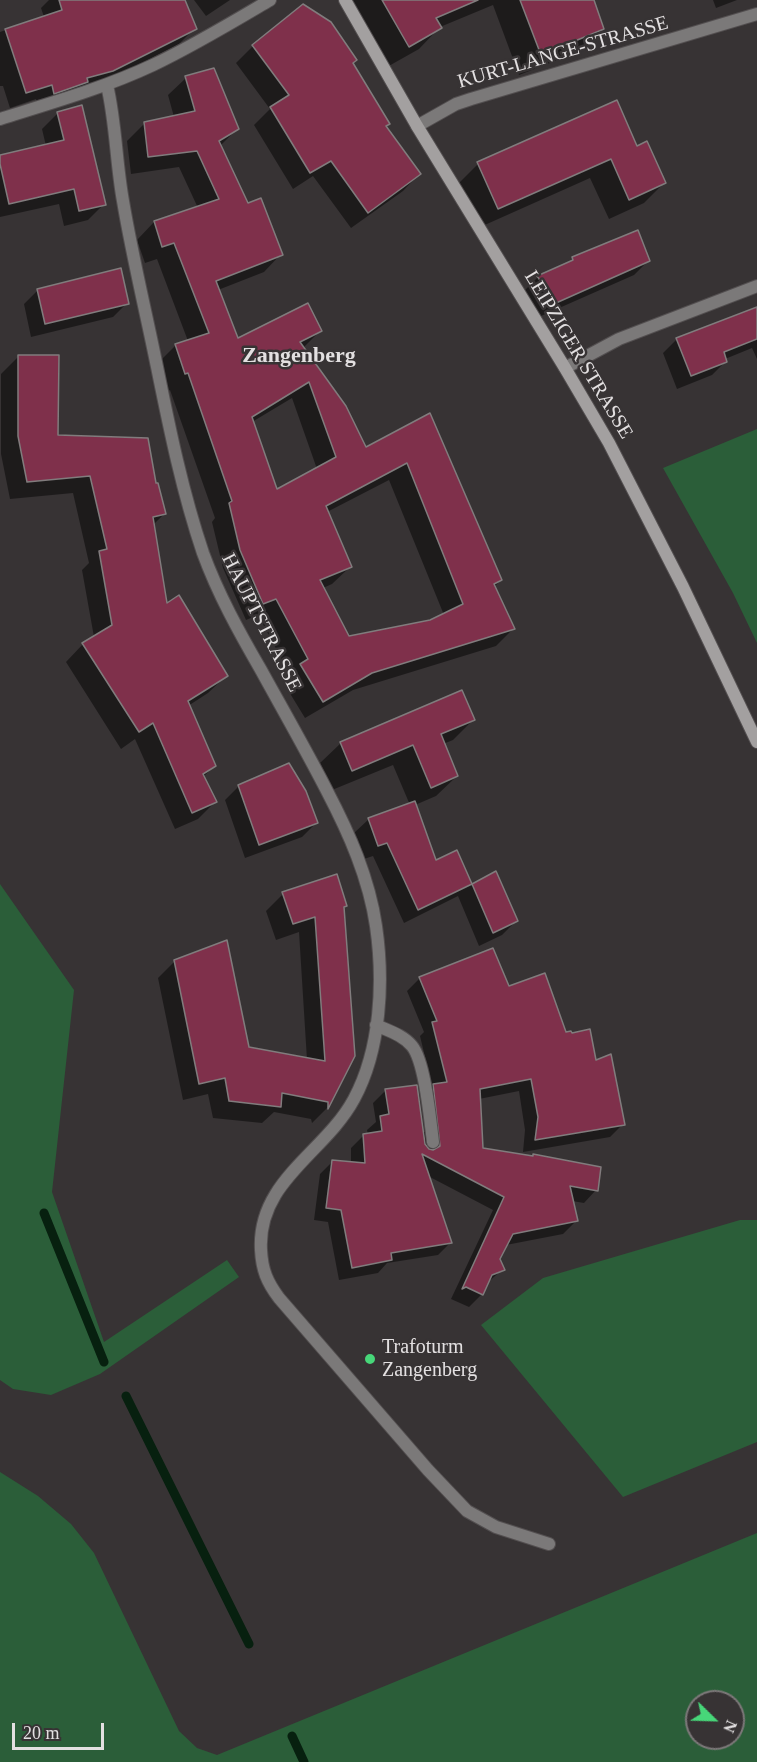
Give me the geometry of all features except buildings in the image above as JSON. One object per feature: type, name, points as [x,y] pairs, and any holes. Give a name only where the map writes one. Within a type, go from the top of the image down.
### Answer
[{"type":"street","points":[[0,119],[107,85],[195,44],[270,0]]},
{"type":"street","name":"LEIPZIGER STRASSE","points":[[345,0],[417,126],[566,368],[609,444],[640,502],[757,742]]},
{"type":"street","name":"KURT-LANGE-STRASSE","points":[[417,126],[456,104],[471,99],[757,14]]},
{"type":"street","name":"HAUPTSTRASSE","points":[[107,85],[113,109],[123,204],[168,421],[193,521],[214,580],[231,616],[328,792],[351,841],[363,872],[376,926],[380,977],[376,1025],[369,1059],[354,1099],[333,1128],[278,1189],[270,1204],[262,1222],[260,1239],[263,1273],[279,1298],[428,1470],[467,1511],[496,1527],[549,1544]]},
{"type":"street","points":[[566,368],[619,339],[757,286]]},
{"type":"street","points":[[376,1025],[399,1035],[413,1047],[420,1063],[433,1142]]},
{"type":"green space","points":[[757,429],[757,643],[733,593],[663,468]]},
{"type":"green space","points":[[0,884],[74,990],[52,1192],[104,1342],[227,1260],[239,1277],[100,1374],[51,1395],[13,1389],[0,1380]]},
{"type":"green space","points":[[740,1220],[757,1220],[757,1442],[623,1497],[481,1325],[543,1278]]},
{"type":"green space","points":[[0,1472],[38,1496],[71,1524],[94,1553],[179,1731],[197,1748],[217,1755],[757,1533],[757,1762],[0,1762]]},
{"type":"waterway","points":[[44,1213],[104,1362]]},
{"type":"waterway","points":[[126,1396],[249,1644]]},
{"type":"waterway","points":[[292,1736],[304,1762]]},
{"type":"place","name":"Trafoturm Zangenberg","points":[[370,1359]]},
{"type":"district","name":"Zangenberg","points":[[299,356]]}]
